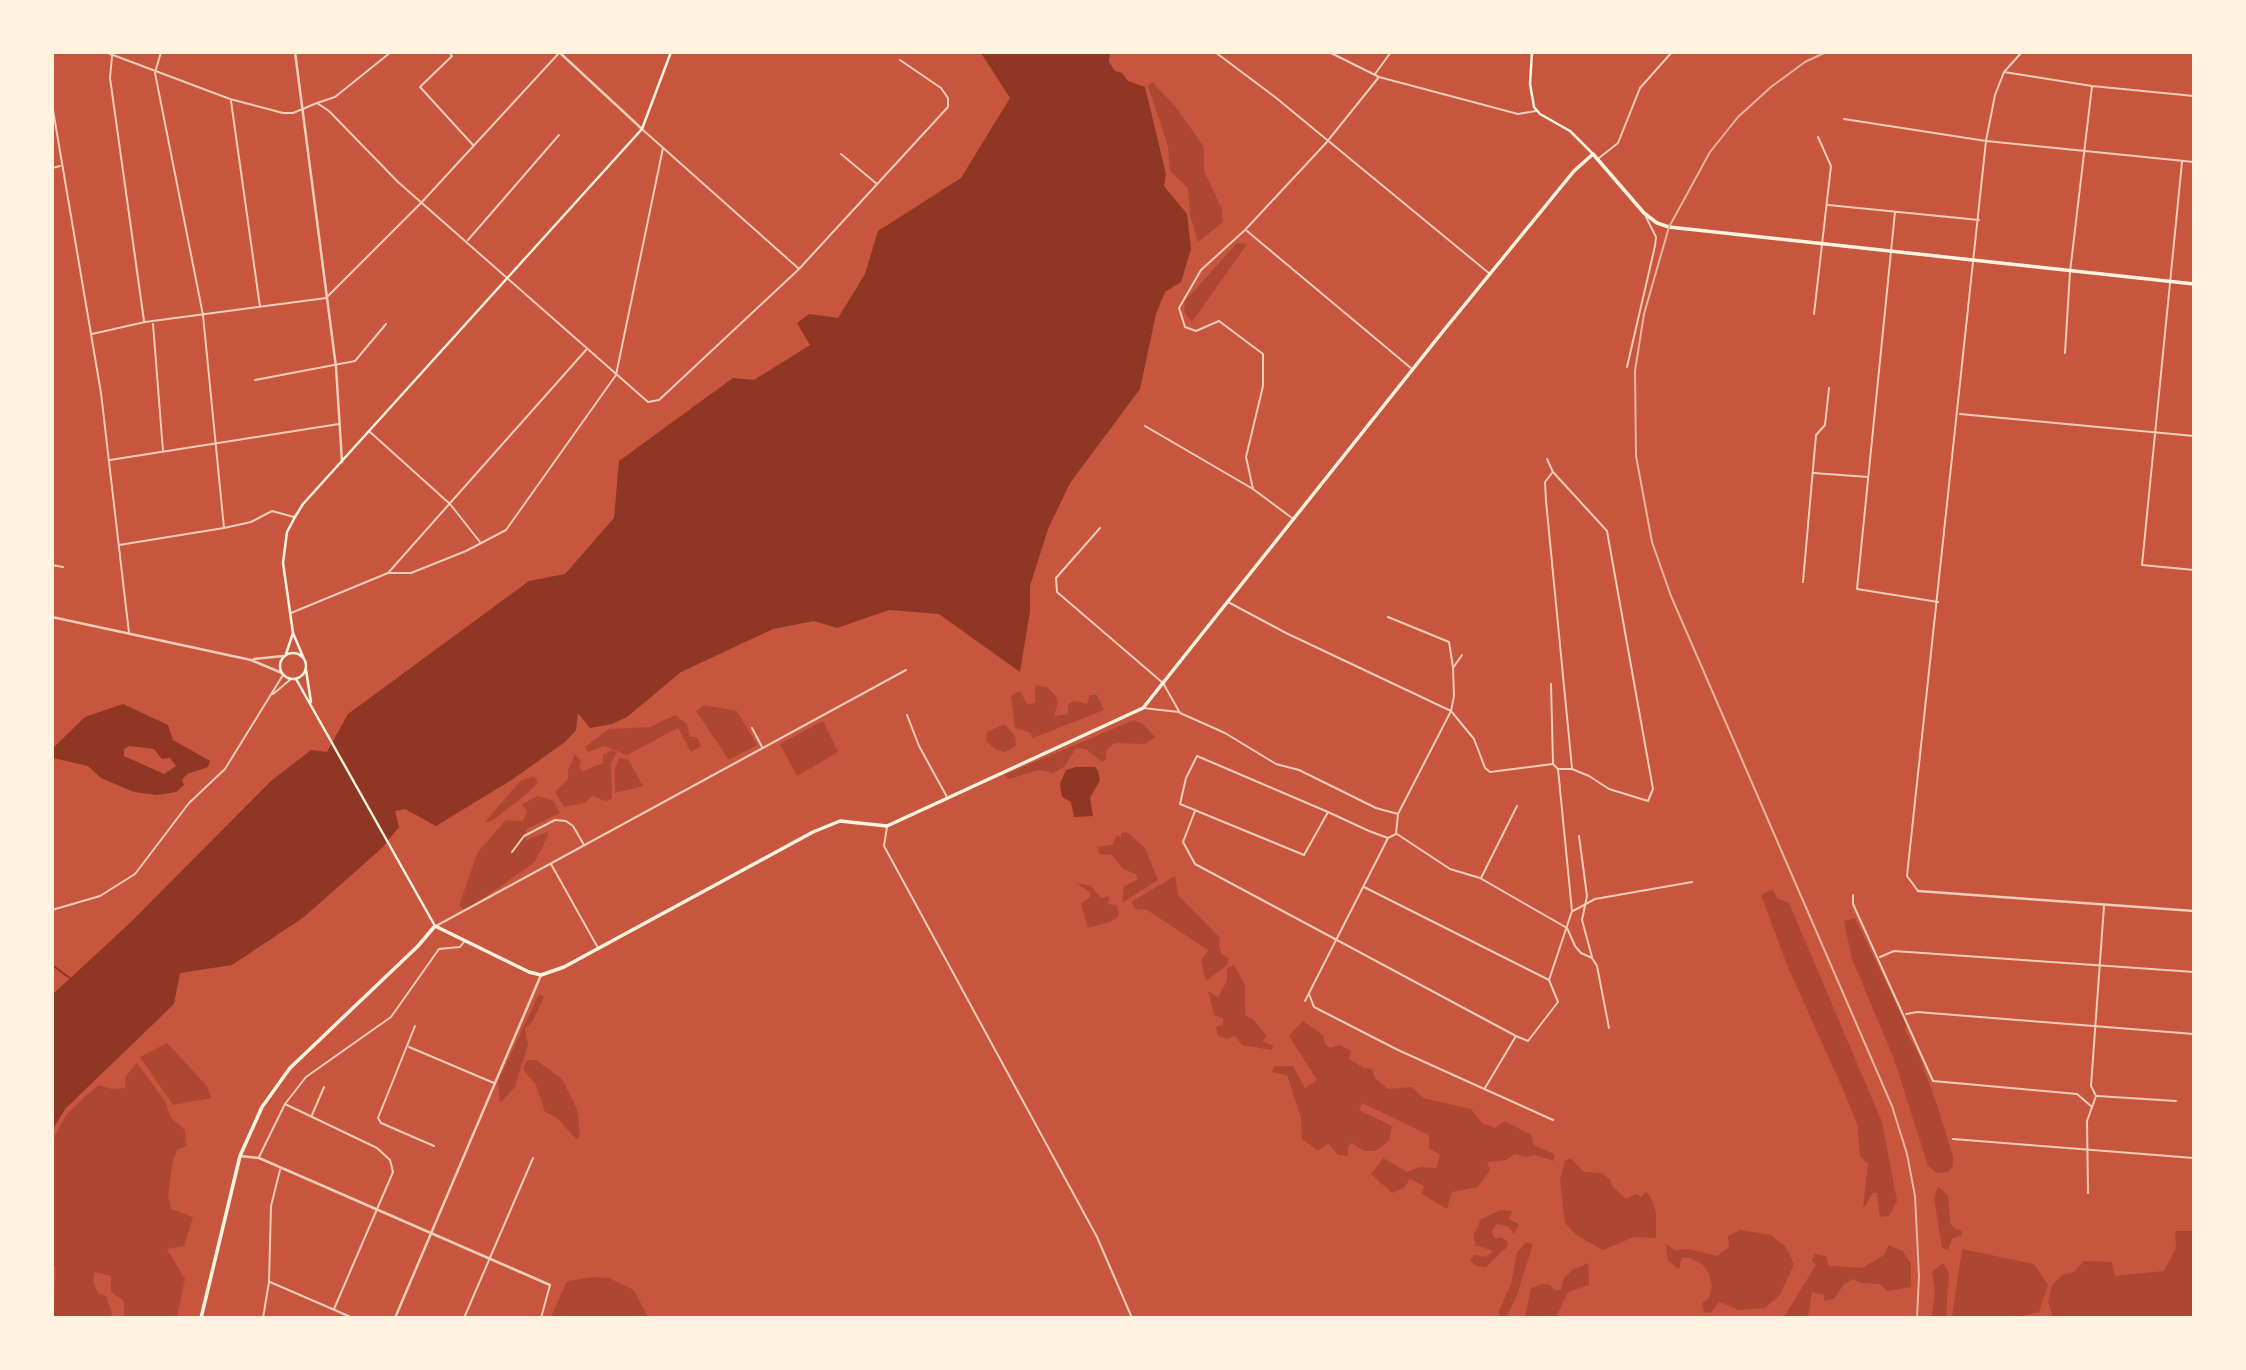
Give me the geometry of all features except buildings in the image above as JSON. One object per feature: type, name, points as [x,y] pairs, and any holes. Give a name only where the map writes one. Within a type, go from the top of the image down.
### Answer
[{"type":"main road","points":[[312,705],[304,659],[293,634],[283,563],[287,532],[295,517],[642,129],[671,52]]},
{"type":"main road","points":[[1532,52],[1530,84],[1537,111],[1570,131],[1644,213],[1657,223],[1669,227],[2193,284]]},
{"type":"main road","points":[[293,634],[280,664],[283,674],[294,679],[312,705],[435,926],[529,972],[541,975],[564,967],[813,832],[840,821],[887,826],[1143,708],[1412,370],[1574,171],[1592,154]]},
{"type":"main road","points":[[285,655],[297,653],[304,659]]},
{"type":"main road","points":[[294,679],[306,668]]},
{"type":"main road","points":[[201,1318],[240,1156],[261,1107],[290,1068],[418,946],[435,926]]},
{"type":"street","points":[[106,52],[155,73],[230,99],[283,113],[293,113],[302,107],[335,97],[391,52]]},
{"type":"street","points":[[161,52],[155,73],[203,315],[225,528]]},
{"type":"street","points":[[295,52],[336,367],[342,462]]},
{"type":"street","points":[[449,52],[452,56],[419,87],[474,146]]},
{"type":"street","points":[[1215,52],[1275,97],[1326,143],[1491,274]]},
{"type":"street","points":[[1329,52],[1379,77],[1518,114],[1537,111]]},
{"type":"street","points":[[1375,75],[1391,52]]},
{"type":"street","points":[[1598,159],[1618,143],[1640,88],[1672,52]]},
{"type":"street","points":[[2022,52],[2004,72],[1995,95],[1986,141],[1908,876],[1918,891],[2193,911]]},
{"type":"street","points":[[92,334],[145,322],[326,298],[421,203],[559,53],[799,269]]},
{"type":"street","points":[[113,56],[110,78],[145,322]]},
{"type":"street","points":[[317,103],[340,120],[421,203],[468,241],[586,351],[648,402],[659,400],[799,269],[948,107],[948,98],[941,88],[900,60]]},
{"type":"street","points":[[2004,72],[2092,86],[2193,96]]},
{"type":"street","points":[[1253,489],[1246,457],[1263,386],[1263,354],[1219,321],[1196,331],[1185,327],[1181,317],[1183,298],[1201,270],[1245,230],[1326,143],[1379,77]]},
{"type":"street","points":[[2065,353],[2070,272],[2092,86]]},
{"type":"street","points":[[230,99],[260,307]]},
{"type":"street","points":[[52,104],[92,334],[129,634]]},
{"type":"street","points":[[1844,119],[1986,141],[2193,162]]},
{"type":"street","points":[[468,241],[559,135]]},
{"type":"street","points":[[1814,314],[1831,166],[1818,137]]},
{"type":"street","points":[[290,614],[388,573],[411,573],[497,536],[513,523],[616,375],[663,148]]},
{"type":"street","points":[[841,154],[878,185]]},
{"type":"street","points":[[2182,162],[2142,565],[2193,570]]},
{"type":"street","points":[[52,168],[61,166]]},
{"type":"street","points":[[1827,205],[1979,220]]},
{"type":"street","points":[[1895,212],[1857,589],[1938,602]]},
{"type":"street","points":[[1627,367],[1655,247],[1656,237],[1644,213]]},
{"type":"street","points":[[1245,230],[1412,370]]},
{"type":"street","points":[[153,323],[163,452]]},
{"type":"street","points":[[256,380],[336,367],[355,361],[386,324]]},
{"type":"street","points":[[388,573],[586,351]]},
{"type":"street","points":[[1803,582],[1816,435],[1825,425],[1829,388]]},
{"type":"street","points":[[1959,414],[2193,436]]},
{"type":"street","points":[[108,460],[341,424]]},
{"type":"street","points":[[1145,426],[1253,489],[1293,519]]},
{"type":"street","points":[[370,432],[450,504],[474,538],[482,542]]},
{"type":"street","points":[[1547,459],[1553,472],[1608,531],[1653,789],[1648,801],[1609,789],[1572,769],[1558,769]]},
{"type":"street","points":[[1553,472],[1545,482],[1546,501],[1572,769]]},
{"type":"street","points":[[1813,473],[1868,477]]},
{"type":"street","points":[[118,545],[225,528],[251,522],[272,511],[295,517]]},
{"type":"street","points":[[1100,528],[1056,578],[1057,592],[1163,683],[1180,712]]},
{"type":"street","points":[[52,565],[63,567]]},
{"type":"street","points":[[1227,601],[1286,633],[1451,711],[1474,739],[1485,768],[1490,772],[1553,764]]},
{"type":"street","points":[[52,617],[251,660],[283,674],[225,769],[189,803],[135,874],[100,897],[52,910]]},
{"type":"street","points":[[1388,617],[1449,642],[1453,668],[1454,696],[1451,711],[1398,814],[1396,834]]},
{"type":"street","points":[[251,660],[285,655]]},
{"type":"street","points":[[1453,668],[1462,655]]},
{"type":"street","points":[[435,926],[906,670]]},
{"type":"street","points":[[270,697],[294,679]]},
{"type":"street","points":[[1549,980],[1572,911],[1558,769],[1553,764],[1551,684]]},
{"type":"street","points":[[1143,708],[1180,712],[1225,733],[1276,764],[1299,770],[1376,808],[1398,814]]},
{"type":"street","points":[[907,715],[919,746],[948,798]]},
{"type":"street","points":[[752,727],[762,747]]},
{"type":"street","points":[[1328,812],[1304,855],[1180,804],[1186,778],[1197,756],[1328,812],[1388,838]]},
{"type":"street","points":[[1480,878],[1517,806]]},
{"type":"street","points":[[1195,811],[1183,842],[1195,864],[1516,1036],[1528,1041],[1558,1002],[1549,980],[1363,887]]},
{"type":"street","points":[[512,852],[524,836],[561,819],[573,826],[584,845]]},
{"type":"street","points":[[887,826],[884,846],[1097,1237],[1132,1318]]},
{"type":"street","points":[[1396,834],[1450,869],[1480,878],[1567,928],[1581,953],[1592,958]]},
{"type":"street","points":[[1305,1001],[1388,838],[1396,834]]},
{"type":"street","points":[[1579,836],[1587,895],[1582,920],[1609,1028]]},
{"type":"street","points":[[551,863],[598,948]]},
{"type":"street","points":[[1572,911],[1595,899],[1692,882]]},
{"type":"street","points":[[1853,895],[1853,904],[1933,1081],[2077,1094],[2092,1107]]},
{"type":"street","points":[[2088,1193],[2087,1121],[2096,1096],[2091,1086],[2104,905]]},
{"type":"street","points":[[259,1158],[285,1104],[306,1077],[330,1058],[364,1039],[401,1008],[439,949],[460,947],[465,940]]},
{"type":"street","points":[[1879,958],[1894,951],[2193,972]]},
{"type":"street","points":[[395,1318],[541,975]]},
{"type":"street","points":[[1308,994],[1314,1007],[1398,1050],[1553,1120]]},
{"type":"street","points":[[1905,1014],[1917,1012],[2193,1034]]},
{"type":"street","points":[[415,1027],[378,1118],[381,1123],[434,1146]]},
{"type":"street","points":[[1485,1088],[1516,1036]]},
{"type":"street","points":[[408,1046],[494,1083]]},
{"type":"street","points":[[311,1116],[324,1087]]},
{"type":"street","points":[[2096,1096],[2176,1101]]},
{"type":"street","points":[[285,1104],[377,1148],[390,1160],[393,1172],[334,1309]]},
{"type":"street","points":[[1953,1139],[2193,1158]]},
{"type":"street","points":[[240,1156],[259,1158],[551,1285],[541,1318]]},
{"type":"street","points":[[464,1318],[533,1158]]},
{"type":"street","points":[[263,1318],[269,1282],[271,1206],[280,1168]]},
{"type":"street","points":[[269,1282],[353,1318]]},
{"type":"shaded area","points":[[981,53],[1110,53],[1109,62],[1115,71],[1122,73],[1128,81],[1145,87],[1166,174],[1164,186],[1187,214],[1191,249],[1181,282],[1165,292],[1156,314],[1140,389],[1070,483],[1048,529],[1030,586],[1030,611],[1020,672],[939,614],[889,610],[837,628],[814,621],[773,629],[681,672],[627,717],[612,724],[590,728],[578,713],[576,730],[565,742],[513,779],[436,826],[405,809],[395,811],[399,827],[382,848],[304,917],[232,965],[180,973],[174,1004],[65,1109],[53,1129],[53,994],[131,922],[271,781],[311,750],[327,752],[348,714],[529,581],[565,574],[614,518],[619,461],[733,378],[754,380],[810,345],[797,323],[809,314],[838,318],[865,274],[878,231],[961,178],[1010,98]]},
{"type":"shaded area","points":[[1152,82],[1175,106],[1204,147],[1204,171],[1222,209],[1223,222],[1198,242],[1190,215],[1188,188],[1170,171],[1168,146],[1148,86]]},
{"type":"shaded area","points":[[1237,243],[1247,244],[1192,322],[1184,312],[1185,301]]},
{"type":"shaded area","points":[[1035,685],[1047,687],[1056,696],[1058,703],[1054,716],[1068,714],[1068,704],[1074,701],[1087,704],[1090,695],[1097,695],[1104,710],[1033,738],[1029,732],[1015,728],[1011,696],[1020,691],[1027,704],[1035,703]]},
{"type":"shaded area","points":[[123,704],[168,725],[173,740],[210,761],[208,767],[187,774],[182,780],[184,785],[176,792],[157,795],[134,792],[101,778],[88,766],[53,758],[53,748],[85,717]],"holes":[[[129,746],[154,749],[162,759],[170,758],[176,766],[164,774],[124,756],[124,749]]]},
{"type":"shaded area","points":[[704,705],[737,711],[757,745],[729,760],[696,711]]},
{"type":"shaded area","points":[[675,715],[687,724],[690,737],[697,737],[701,746],[691,752],[678,728],[627,755],[604,746],[588,752],[585,747],[609,729],[650,727]]},
{"type":"shaded area","points":[[1134,720],[1143,724],[1155,737],[1145,744],[1115,743],[1106,750],[1106,759],[1102,762],[1086,749],[1076,748],[1064,767],[1053,773],[1039,770],[1009,779],[1004,775]]},
{"type":"shaded area","points":[[823,721],[838,752],[797,776],[780,744]]},
{"type":"shaded area","points":[[1004,724],[1015,736],[1016,746],[1005,752],[996,750],[986,741],[987,732]]},
{"type":"shaded area","points":[[612,750],[617,752],[611,764],[612,799],[605,801],[592,796],[584,803],[564,807],[555,792],[568,779],[568,770],[575,754],[581,761],[579,768],[583,771],[603,763],[603,755]]},
{"type":"shaded area","points":[[619,758],[628,759],[643,786],[615,793],[615,768]]},
{"type":"shaded area","points":[[1095,767],[1098,771],[1100,780],[1090,798],[1093,816],[1074,817],[1071,802],[1062,797],[1060,784],[1066,770]]},
{"type":"shaded area","points":[[534,776],[538,782],[529,792],[492,821],[485,822],[520,781]]},
{"type":"shaded area","points":[[538,796],[554,801],[560,813],[527,829],[524,836],[527,840],[547,832],[548,836],[534,863],[465,911],[459,905],[478,852],[506,820],[523,821],[527,812],[522,804]]},
{"type":"shaded area","points":[[1127,832],[1145,848],[1158,880],[1122,903],[1124,886],[1137,880],[1136,874],[1123,869],[1112,855],[1099,854],[1098,847],[1112,845],[1117,835],[1121,838],[1121,833]]},
{"type":"shaded area","points":[[1175,876],[1178,895],[1220,938],[1222,954],[1229,959],[1228,964],[1206,981],[1201,961],[1208,950],[1147,910],[1136,909],[1131,902]]},
{"type":"shaded area","points":[[1076,883],[1091,886],[1101,898],[1109,896],[1108,904],[1117,905],[1119,916],[1110,922],[1088,928],[1081,904],[1090,897],[1090,892]]},
{"type":"shaded area","points":[[1773,889],[1777,898],[1789,903],[1882,1122],[1897,1201],[1889,1216],[1880,1217],[1877,1193],[1873,1193],[1863,1209],[1868,1164],[1860,1156],[1858,1127],[1787,965],[1761,895]]},
{"type":"shaded area","points":[[1855,918],[1906,1024],[1905,1030],[1918,1053],[1936,1102],[1953,1156],[1953,1166],[1948,1172],[1937,1173],[1928,1166],[1894,1059],[1852,959],[1844,921]]},
{"type":"shaded area","points":[[1234,965],[1245,985],[1245,1015],[1253,1019],[1267,1036],[1262,1041],[1274,1046],[1271,1050],[1242,1045],[1235,1036],[1227,1039],[1218,1036],[1216,1027],[1223,1025],[1223,1018],[1214,1015],[1208,991],[1218,997],[1227,981],[1227,968]]},
{"type":"shaded area","points":[[539,994],[544,997],[532,1022],[525,1029],[528,1044],[515,1087],[500,1103],[498,1081]]},
{"type":"shaded area","points":[[1303,1021],[1323,1035],[1325,1044],[1330,1048],[1340,1045],[1351,1051],[1349,1059],[1364,1068],[1372,1069],[1375,1078],[1388,1089],[1412,1087],[1423,1098],[1471,1109],[1482,1123],[1495,1128],[1505,1121],[1531,1135],[1534,1145],[1554,1154],[1554,1161],[1534,1155],[1526,1157],[1515,1154],[1506,1160],[1487,1162],[1490,1170],[1478,1187],[1452,1192],[1447,1209],[1422,1194],[1424,1186],[1410,1179],[1404,1188],[1392,1193],[1371,1174],[1383,1158],[1407,1172],[1420,1167],[1436,1168],[1440,1155],[1429,1148],[1429,1135],[1362,1103],[1359,1110],[1392,1126],[1389,1141],[1375,1151],[1364,1151],[1352,1143],[1348,1146],[1348,1156],[1338,1155],[1328,1143],[1318,1151],[1302,1139],[1301,1118],[1287,1075],[1272,1072],[1274,1066],[1293,1066],[1305,1088],[1317,1080],[1289,1036]]},
{"type":"shaded area","points":[[167,1043],[207,1086],[211,1098],[173,1105],[140,1057]]},
{"type":"shaded area","points":[[527,1060],[536,1060],[562,1079],[577,1109],[580,1136],[576,1139],[557,1118],[545,1112],[536,1085],[523,1069]]},
{"type":"shaded area","points":[[137,1063],[165,1101],[171,1118],[185,1130],[186,1146],[177,1150],[173,1160],[168,1196],[171,1209],[193,1217],[184,1246],[167,1249],[185,1279],[177,1317],[124,1317],[124,1301],[111,1292],[111,1276],[95,1272],[93,1281],[98,1294],[106,1296],[112,1313],[110,1317],[53,1318],[56,1268],[52,1261],[53,1139],[66,1115],[99,1085],[112,1089],[125,1088],[126,1076]]},
{"type":"shaded area","points":[[1571,1158],[1584,1172],[1601,1173],[1610,1179],[1611,1185],[1626,1199],[1636,1194],[1641,1197],[1646,1192],[1656,1213],[1656,1238],[1634,1237],[1603,1250],[1576,1235],[1565,1223],[1560,1180],[1565,1161]]},
{"type":"shaded area","points":[[1938,1187],[1948,1195],[1950,1223],[1955,1229],[1961,1230],[1962,1235],[1952,1239],[1948,1250],[1942,1248],[1934,1198]]},
{"type":"shaded area","points":[[1501,1210],[1512,1211],[1509,1219],[1519,1224],[1514,1234],[1508,1226],[1497,1224],[1492,1231],[1495,1239],[1501,1237],[1507,1241],[1508,1246],[1486,1267],[1477,1266],[1470,1261],[1475,1255],[1486,1257],[1494,1251],[1475,1245],[1474,1234],[1481,1219]]},
{"type":"shaded area","points":[[1740,1230],[1771,1235],[1786,1247],[1794,1264],[1780,1295],[1765,1308],[1739,1310],[1719,1302],[1711,1313],[1704,1312],[1702,1303],[1709,1298],[1712,1287],[1709,1274],[1702,1264],[1690,1258],[1682,1257],[1679,1269],[1668,1261],[1666,1244],[1675,1250],[1689,1249],[1717,1256],[1729,1247],[1728,1236]]},
{"type":"shaded area","points":[[2175,1231],[2193,1231],[2193,1317],[2053,1317],[2048,1302],[2052,1285],[2062,1275],[2074,1272],[2084,1261],[2112,1262],[2115,1276],[2164,1271],[2176,1248]]},
{"type":"shaded area","points":[[1526,1242],[1533,1244],[1516,1298],[1506,1317],[1500,1317],[1499,1311],[1511,1284],[1517,1253]]},
{"type":"shaded area","points":[[1889,1245],[1903,1251],[1911,1264],[1911,1287],[1888,1291],[1879,1284],[1861,1283],[1853,1279],[1844,1284],[1834,1299],[1825,1301],[1823,1295],[1812,1292],[1808,1317],[1784,1317],[1816,1265],[1812,1261],[1814,1254],[1826,1256],[1829,1266],[1862,1268],[1884,1255]]},
{"type":"shaded area","points":[[1962,1249],[2034,1264],[2048,1285],[2039,1312],[2018,1317],[1952,1317]]},
{"type":"shaded area","points":[[1588,1263],[1589,1285],[1568,1292],[1556,1317],[1525,1317],[1531,1288],[1542,1284],[1550,1285],[1555,1291],[1561,1289],[1564,1278],[1572,1270]]},
{"type":"shaded area","points":[[1943,1263],[1949,1273],[1946,1317],[1932,1317],[1935,1290],[1932,1272]]},
{"type":"shaded area","points":[[609,1278],[634,1290],[648,1317],[551,1317],[567,1281]]},
{"type":"waterway","points":[[52,965],[71,979]]},
{"type":"railway","points":[[1826,52],[1805,62],[1771,87],[1738,117],[1710,152],[1669,227],[1644,314],[1635,371],[1636,456],[1652,542],[1671,596],[1892,1106],[1907,1154],[1915,1196],[1919,1276],[1917,1318]]}]
